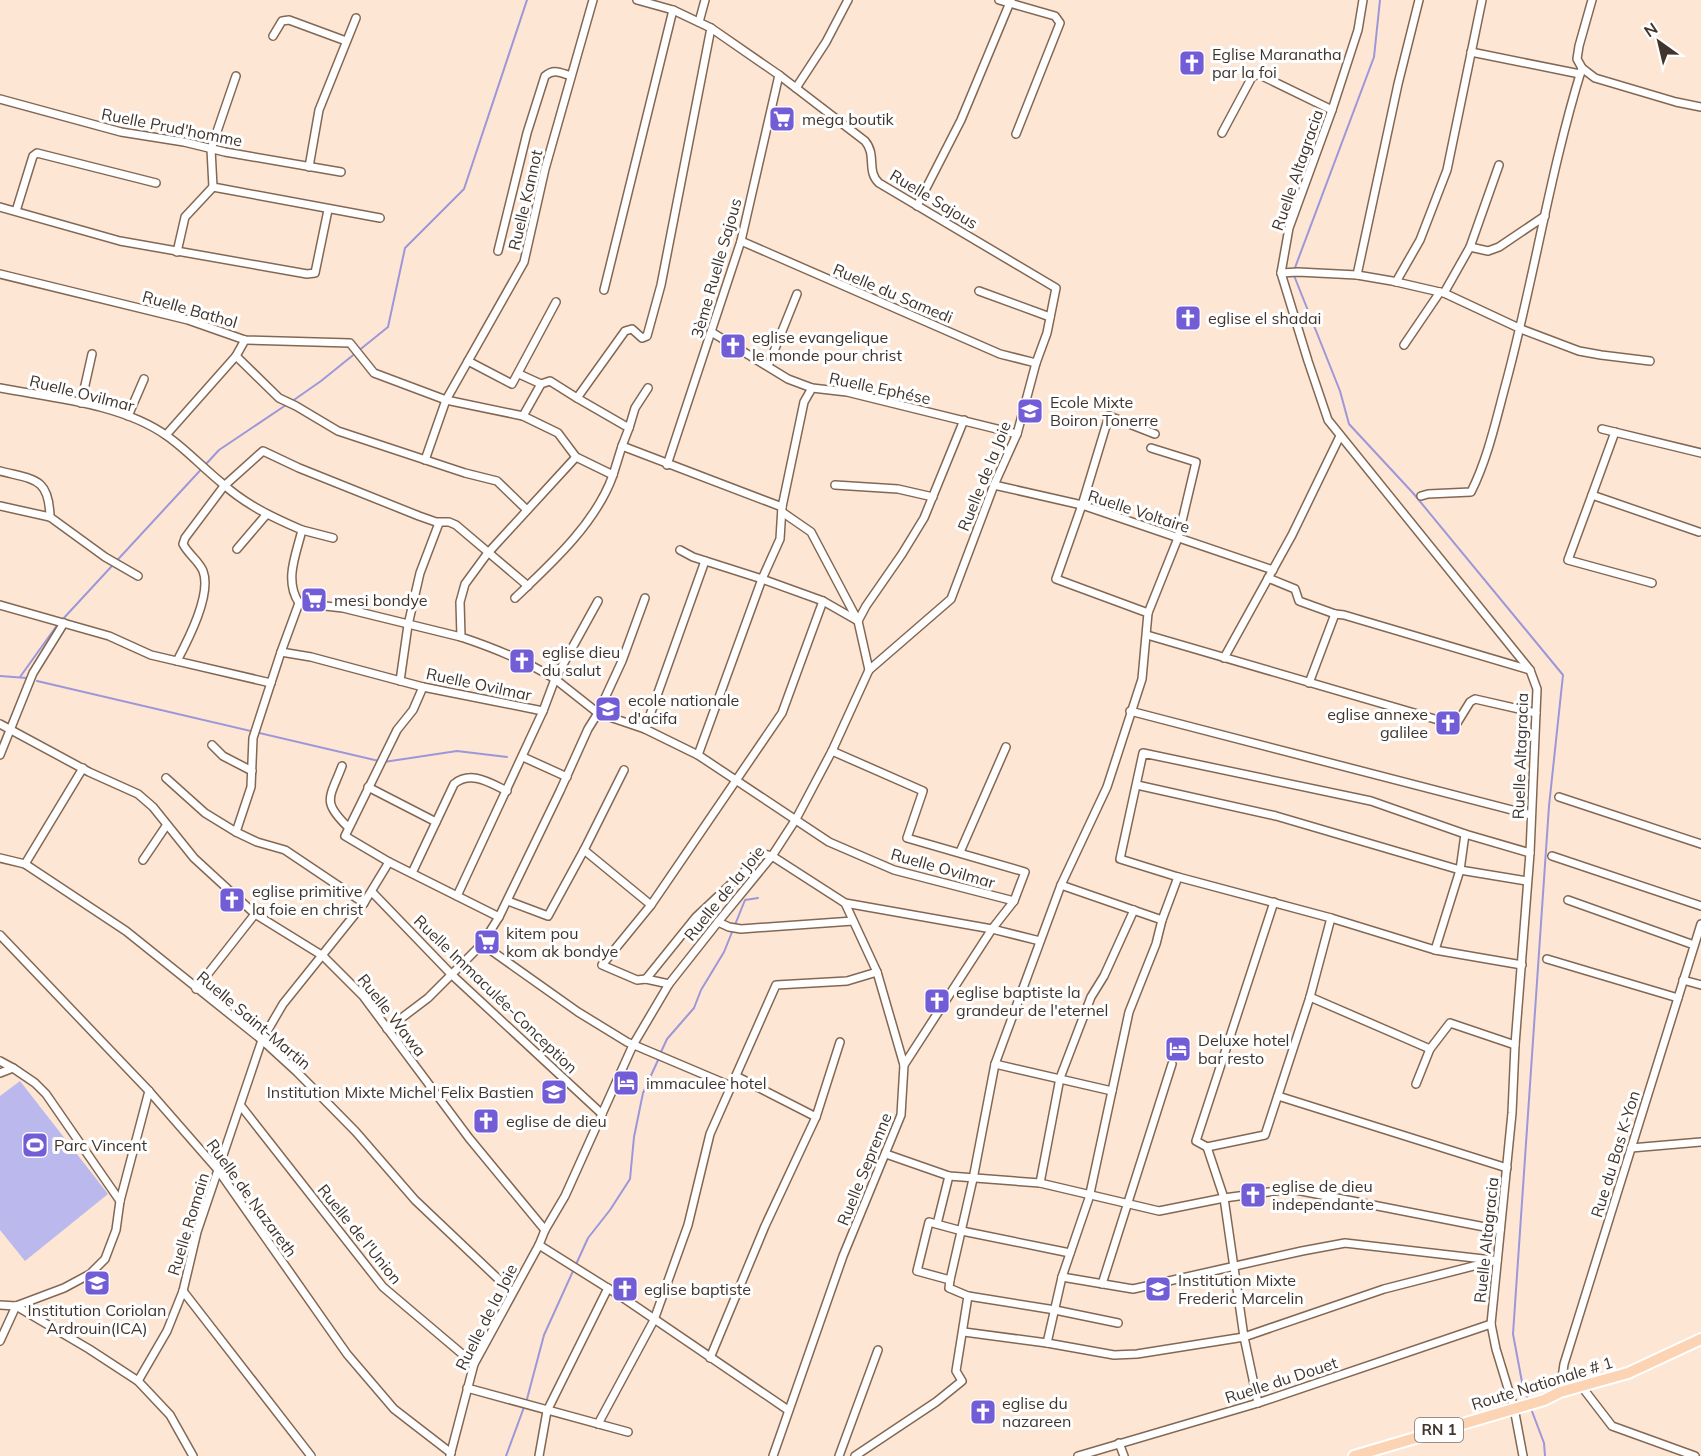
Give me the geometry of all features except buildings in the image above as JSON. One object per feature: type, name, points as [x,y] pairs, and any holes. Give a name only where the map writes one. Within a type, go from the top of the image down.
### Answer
[{"type":"main road","name":"Route Nationale # 1","points":[[1354,1456],[1386,1451],[1519,1406],[1544,1400],[1560,1392],[1628,1373],[1701,1339]]},
{"type":"street","name":"Ruelle Kannot","points":[[425,460],[446,400],[524,262],[545,169],[593,0]]},
{"type":"street","name":"Ruelle Sajous","points":[[637,0],[673,10],[711,28],[779,75],[865,141],[872,151],[874,179],[1056,288],[1036,363]]},
{"type":"street","points":[[699,22],[705,0]]},
{"type":"street","points":[[795,88],[826,42],[848,0]]},
{"type":"street","points":[[999,0],[1055,16],[1060,22],[1016,134]]},
{"type":"street","name":"Ruelle Altagracia","points":[[1363,0],[1358,30],[1289,228],[1281,273],[1325,413],[1340,436],[1530,670],[1537,689],[1530,853],[1512,1113],[1491,1323],[1496,1349],[1519,1406],[1523,1456]]},
{"type":"street","points":[[1357,275],[1398,84],[1419,0]]},
{"type":"street","points":[[1396,282],[1420,240],[1447,170],[1482,0]]},
{"type":"street","points":[[1420,496],[1472,492],[1483,468],[1521,328],[1545,216],[1581,71],[1577,59],[1579,46],[1592,0]]},
{"type":"street","points":[[917,206],[961,120],[1011,2]]},
{"type":"street","points":[[604,290],[673,10]]},
{"type":"street","points":[[309,167],[319,110],[356,18]]},
{"type":"street","points":[[273,36],[282,21],[289,20],[346,41]]},
{"type":"street","points":[[577,398],[626,331],[632,329],[642,338],[647,336],[661,285],[711,28]]},
{"type":"street","points":[[1471,52],[1581,71],[1595,78],[1701,107]]},
{"type":"street","points":[[498,251],[527,133],[545,76],[554,71],[572,76]]},
{"type":"street","points":[[1222,133],[1252,76],[1258,74],[1332,110]]},
{"type":"street","name":"3ème Ruelle Sajous","points":[[668,465],[741,242],[779,75]]},
{"type":"street","points":[[177,252],[185,217],[213,187],[212,148],[236,76]]},
{"type":"street","name":"Ruelle Prud'homme","points":[[0,99],[121,132],[341,172]]},
{"type":"street","points":[[16,211],[33,156],[37,153],[156,183]]},
{"type":"street","points":[[1404,345],[1442,293],[1470,248],[1499,165]]},
{"type":"street","points":[[213,187],[380,218]]},
{"type":"street","points":[[0,207],[120,241],[307,274],[315,273],[328,210]]},
{"type":"street","points":[[1470,248],[1488,251],[1499,247],[1545,216]]},
{"type":"street","name":"Ruelle du Samedi","points":[[741,242],[989,349],[1036,363]]},
{"type":"street","points":[[1281,273],[1357,275],[1396,282],[1442,293],[1579,351],[1601,356],[1650,360]]},
{"type":"street","name":"Ruelle Bathol","points":[[0,274],[188,320],[245,340],[350,343],[374,373],[446,400],[523,416],[558,434],[576,457]]},
{"type":"street","points":[[980,291],[1050,317]]},
{"type":"street","points":[[768,366],[797,294]]},
{"type":"street","points":[[468,361],[513,384],[556,302]]},
{"type":"street","name":"Ruelle Ephése","points":[[712,333],[788,379],[812,388],[847,392],[1017,434]]},
{"type":"street","points":[[166,435],[236,356],[245,340]]},
{"type":"street","points":[[81,403],[92,354]]},
{"type":"street","points":[[236,356],[279,398],[338,431],[497,481],[527,510]]},
{"type":"street","name":"Ruelle de la Joie","points":[[450,1455],[474,1364],[565,1196],[633,1045],[669,984],[772,856],[796,819],[832,752],[869,670],[951,599],[994,485],[1017,434],[1036,363]]},
{"type":"street","points":[[519,374],[541,384]]},
{"type":"street","points":[[128,416],[144,379]]},
{"type":"street","points":[[523,416],[541,384],[550,381],[629,428]]},
{"type":"street","name":"Ruelle Ovilmar","points":[[0,388],[81,403],[128,416],[166,435],[224,486],[266,514],[302,530],[333,538]]},
{"type":"street","points":[[515,598],[554,562],[601,504],[614,475],[635,408],[648,388]]},
{"type":"street","points":[[698,755],[762,579],[780,538],[782,509],[804,402],[812,388]]},
{"type":"street","points":[[1148,613],[1056,579],[1083,505],[1109,416],[1155,434]]},
{"type":"street","points":[[858,621],[924,518],[964,420]]},
{"type":"street","points":[[1602,429],[1701,453]]},
{"type":"street","points":[[1615,432],[1568,560],[1652,583]]},
{"type":"street","points":[[1224,658],[1273,570],[1340,436]]},
{"type":"street","points":[[622,447],[782,509],[811,532],[858,621],[869,670]]},
{"type":"street","points":[[1118,1323],[968,1296],[949,1288],[995,1064],[1061,885],[1107,787],[1142,679],[1148,613],[1178,538],[1196,462],[1151,448]]},
{"type":"street","points":[[177,661],[195,626],[205,577],[202,568],[183,544],[184,538],[224,486],[265,451],[299,468],[439,523],[449,522],[456,525],[487,554],[528,586]]},
{"type":"street","points":[[461,637],[460,602],[465,584],[487,554],[576,457],[614,475]]},
{"type":"street","points":[[0,471],[30,479],[42,486],[50,500],[50,517]]},
{"type":"street","points":[[835,485],[898,489],[933,496]]},
{"type":"street","name":"Ruelle Voltaire","points":[[994,485],[1083,505],[1273,570]]},
{"type":"street","points":[[1592,495],[1699,532]]},
{"type":"street","points":[[0,506],[50,517],[105,557],[138,576]]},
{"type":"street","points":[[237,549],[266,514]]},
{"type":"street","points":[[400,681],[408,625],[420,573],[439,523]]},
{"type":"street","points":[[236,832],[251,787],[253,738],[299,603],[291,588],[290,579],[302,530]]},
{"type":"street","points":[[680,550],[705,561],[823,601],[858,621]]},
{"type":"street","points":[[645,729],[705,561]]},
{"type":"street","points":[[1268,578],[1295,589],[1299,601],[1335,614],[1530,670]]},
{"type":"street","points":[[387,1029],[428,998],[482,944],[499,917],[622,661],[645,598]]},
{"type":"street","points":[[299,603],[343,608],[461,637],[505,652],[555,679],[598,601]]},
{"type":"street","points":[[669,984],[646,979],[637,980],[602,965],[651,905],[782,712],[823,601]]},
{"type":"street","points":[[0,604],[109,636],[151,655],[271,684]]},
{"type":"street","points":[[1309,682],[1335,614]]},
{"type":"street","points":[[0,755],[33,673],[61,622]]},
{"type":"street","points":[[1147,635],[1452,724],[1457,723],[1470,702],[1475,699],[1536,713]]},
{"type":"street","name":"Ruelle Ovilmar","points":[[282,652],[311,657],[423,687],[543,711],[555,679],[598,713],[645,729],[698,755],[829,842],[894,870],[1014,901]]},
{"type":"street","points":[[423,687],[413,710],[397,730],[345,832],[348,838],[389,862],[499,917]]},
{"type":"street","points":[[457,896],[543,711]]},
{"type":"street","points":[[1131,711],[1531,815]]},
{"type":"street","name":"Ruelle Wawa","points":[[0,724],[138,794],[153,807],[166,826],[195,858],[255,914],[323,956],[363,996],[469,1138],[545,1230]]},
{"type":"street","points":[[212,745],[230,760],[252,771]]},
{"type":"street","points":[[960,852],[1006,747]]},
{"type":"street","points":[[832,752],[922,791],[907,838],[1025,872],[1014,901],[992,929],[904,1065]]},
{"type":"street","points":[[1522,965],[1435,950],[1331,918],[1120,860],[1143,753],[1371,801],[1464,834],[1530,853]]},
{"type":"street","points":[[523,758],[567,777]]},
{"type":"street","points":[[342,766],[330,797],[330,804],[333,812],[348,827]]},
{"type":"street","points":[[25,864],[83,768]]},
{"type":"street","points":[[507,901],[548,916],[624,770]]},
{"type":"street","points":[[412,873],[453,783],[465,777],[482,779],[507,791]]},
{"type":"street","points":[[166,778],[182,795],[205,813],[257,842],[285,850],[364,903]]},
{"type":"street","points":[[1137,784],[1276,816],[1460,870],[1527,881]]},
{"type":"street","points":[[368,787],[436,822]]},
{"type":"street","points":[[1559,797],[1701,844]]},
{"type":"street","points":[[143,860],[166,826]]},
{"type":"street","points":[[1435,950],[1460,870],[1464,834]]},
{"type":"street","points":[[584,850],[651,905]]},
{"type":"street","points":[[646,979],[696,916],[763,854],[772,856],[845,903],[992,929],[1040,941]]},
{"type":"street","points":[[1552,856],[1701,906]]},
{"type":"street","name":"Ruelle Saint-Martin","points":[[0,858],[25,864],[126,931],[262,1040],[297,1071],[356,1132],[415,1200],[512,1292]]},
{"type":"street","name":"Ruelle Romain","points":[[138,1381],[167,1331],[183,1291],[197,1232],[262,1040],[283,1004],[364,903],[389,862]]},
{"type":"street","points":[[1047,1343],[1062,1277],[1089,1193],[1129,1012],[1178,877]]},
{"type":"street","points":[[1061,885],[1162,920]]},
{"type":"street","name":"Ruelle Immaculée-Conception","points":[[372,892],[452,974],[602,1114]]},
{"type":"street","points":[[1568,900],[1694,945]]},
{"type":"street","points":[[1274,902],[1196,1141],[1207,1147],[1265,1135],[1310,998],[1331,918]]},
{"type":"street","name":"Ruelle Seprenne","points":[[773,1456],[843,1256],[901,1115],[904,1065],[877,972],[845,903]]},
{"type":"street","points":[[1040,1183],[1060,1078],[1091,997],[1104,976],[1134,910]]},
{"type":"street","points":[[196,989],[255,914]]},
{"type":"street","points":[[718,922],[741,929],[853,921]]},
{"type":"street","name":"Rue du Bas K-Yon","points":[[1560,1392],[1564,1364],[1701,924]]},
{"type":"street","name":"Ruelle de Nazareth","points":[[0,935],[149,1091],[218,1170],[347,1354],[394,1409],[450,1455]]},
{"type":"street","points":[[482,944],[578,1012],[633,1045],[731,1086]]},
{"type":"street","points":[[1547,959],[1678,998]]},
{"type":"street","points":[[598,1424],[654,1320],[688,1225],[710,1134],[776,985],[847,981],[877,972]]},
{"type":"street","points":[[1683,980],[1701,985]]},
{"type":"street","points":[[1310,998],[1430,1049]]},
{"type":"street","points":[[1416,1084],[1430,1049],[1450,1023],[1515,1045]]},
{"type":"street","points":[[710,1358],[765,1226],[816,1117],[840,1042]]},
{"type":"street","points":[[0,1061],[35,1083],[46,1094],[120,1201]]},
{"type":"street","points":[[995,1064],[1112,1091]]},
{"type":"street","points":[[1102,1284],[1172,1064]]},
{"type":"street","points":[[0,1073],[13,1068]]},
{"type":"street","points":[[736,1076],[816,1117]]},
{"type":"street","points":[[0,1305],[16,1306],[64,1288],[90,1274],[105,1259],[116,1230],[120,1201],[149,1091]]},
{"type":"street","points":[[1278,1096],[1507,1168]]},
{"type":"street","name":"Ruelle de l'Union","points":[[241,1106],[383,1287],[474,1364]]},
{"type":"street","points":[[1631,1148],[1701,1142]]},
{"type":"street","points":[[1207,1147],[1224,1198],[1232,1268],[1258,1403]]},
{"type":"street","points":[[885,1154],[949,1176],[1040,1183],[1158,1211],[1224,1198],[1292,1189],[1500,1230]]},
{"type":"street","points":[[937,1224],[949,1176]]},
{"type":"street","points":[[950,1280],[917,1271],[929,1222],[962,1232],[1070,1253]]},
{"type":"street","points":[[1062,1277],[1133,1289],[1346,1243],[1497,1260]]},
{"type":"street","points":[[539,1245],[608,1288],[788,1410]]},
{"type":"street","points":[[963,1332],[1114,1355],[1137,1354],[1244,1337],[1384,1289],[1497,1260]]},
{"type":"street","points":[[539,1456],[547,1411],[608,1288]]},
{"type":"street","points":[[183,1291],[311,1456]]},
{"type":"street","points":[[855,1456],[936,1402],[962,1381],[956,1371],[968,1296]]},
{"type":"street","points":[[0,1341],[16,1306]]},
{"type":"street","points":[[16,1306],[138,1381],[170,1415],[194,1456]]},
{"type":"street","name":"Ruelle du Douet","points":[[1077,1456],[1258,1403],[1491,1323]]},
{"type":"street","points":[[839,1456],[878,1350]]},
{"type":"street","points":[[1582,1387],[1612,1426],[1695,1456]]},
{"type":"street","points":[[467,1388],[628,1432]]},
{"type":"street","points":[[1119,1443],[1124,1456]]},
{"type":"shaded area","name":"Parc Vincent","points":[[20,1081],[108,1194],[25,1261],[0,1230],[0,1096]]},
{"type":"waterway","points":[[291,402],[388,327],[405,248],[464,189],[527,0]]},
{"type":"waterway","points":[[1380,0],[1374,57],[1293,273],[1340,391],[1349,424],[1413,493],[1563,675],[1549,806],[1513,1334],[1522,1382],[1529,1401]]},
{"type":"waterway","points":[[62,620],[219,450],[286,405]]},
{"type":"waterway","points":[[20,677],[58,624]]},
{"type":"waterway","points":[[0,676],[27,678]]},
{"type":"waterway","points":[[37,681],[379,761]]},
{"type":"waterway","points":[[384,762],[457,751],[507,757]]},
{"type":"waterway","points":[[661,1052],[667,1039],[694,1008],[701,990],[724,952],[745,900],[758,898]]},
{"type":"waterway","points":[[506,1456],[527,1399],[544,1335],[588,1238],[630,1179],[634,1137],[643,1093],[659,1058]]},
{"type":"waterway","points":[[1530,1406],[1544,1443],[1545,1456]]},
{"type":"place","name":"Eglise Maranatha par la foi","points":[[1192,63]]},
{"type":"place","name":"mega boutik","points":[[782,119]]},
{"type":"place","name":"eglise el shadai","points":[[1188,318]]},
{"type":"place","name":"eglise evangelique le monde pour christ","points":[[733,346]]},
{"type":"place","name":"Ecole Mixte Boiron Tonerre","points":[[1030,411]]},
{"type":"place","name":"mesi bondye","points":[[314,600]]},
{"type":"place","name":"eglise dieu du salut","points":[[522,661]]},
{"type":"place","name":"ecole nationale d'acifa","points":[[608,709]]},
{"type":"place","name":"eglise annexe galilee","points":[[1448,723]]},
{"type":"place","name":"eglise primitive la foie en christ","points":[[232,900]]},
{"type":"place","name":"kitem pou kom ak bondye","points":[[487,942]]},
{"type":"place","name":"eglise baptiste la grandeur de l'eternel","points":[[937,1001]]},
{"type":"place","name":"Deluxe hotel bar resto","points":[[1178,1049]]},
{"type":"place","name":"immaculee hotel","points":[[626,1083]]},
{"type":"place","name":"Institution Mixte Michel Felix Bastien","points":[[554,1092]]},
{"type":"place","name":"eglise de dieu","points":[[486,1121]]},
{"type":"place","name":"Parc Vincent","points":[[35,1145]]},
{"type":"place","name":"eglise de dieu independante","points":[[1253,1195]]},
{"type":"place","name":"Institution Coriolan Ardrouin(ICA)","points":[[97,1283]]},
{"type":"place","name":"eglise baptiste","points":[[625,1289]]},
{"type":"place","name":"Institution Mixte Frederic Marcelin","points":[[1158,1289]]},
{"type":"place","name":"eglise du nazareen","points":[[983,1412]]}]
